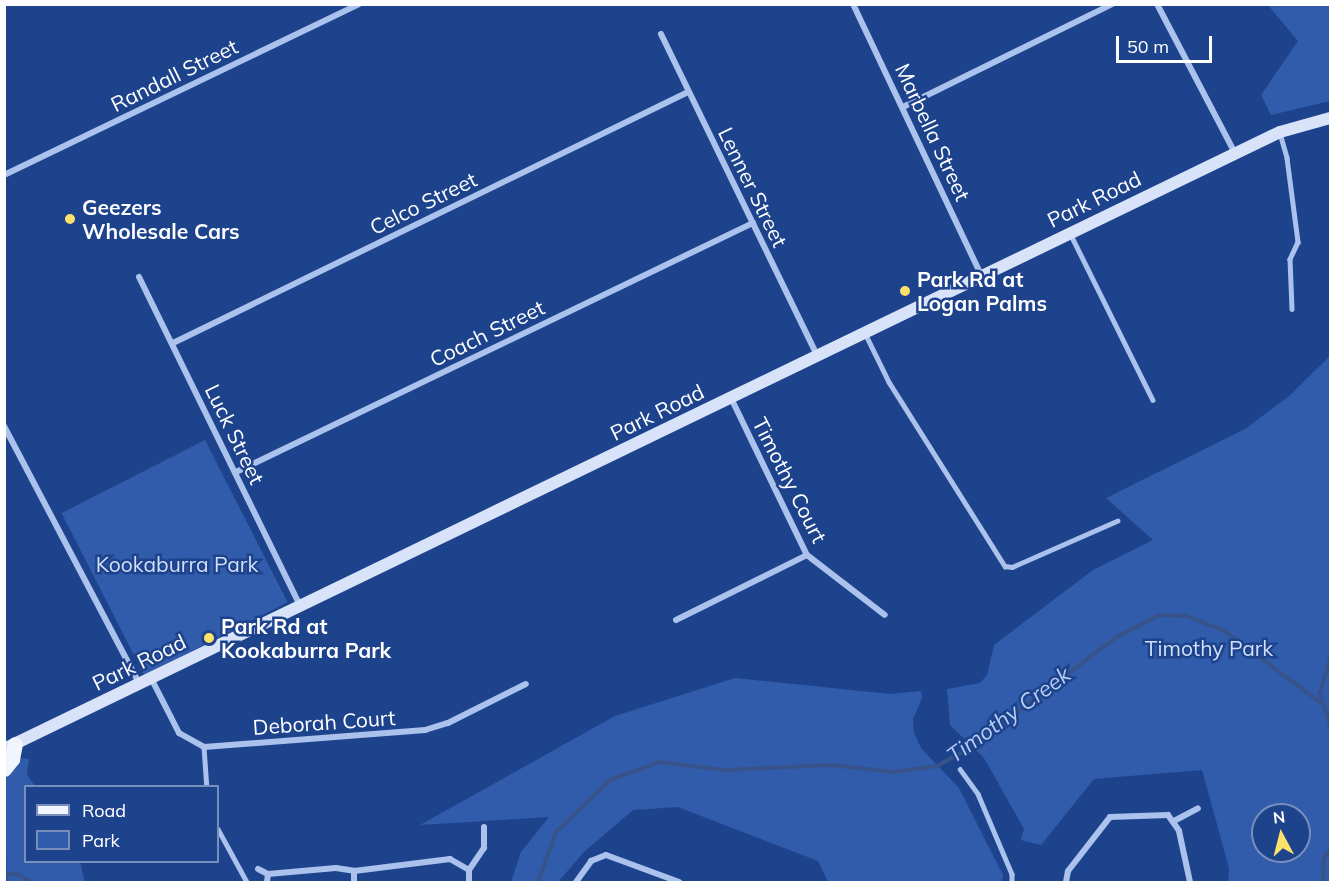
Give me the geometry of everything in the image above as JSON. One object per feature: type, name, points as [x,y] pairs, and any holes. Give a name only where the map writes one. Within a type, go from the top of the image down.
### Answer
[{"type":"main road","points":[[4,769],[12,759],[10,747]]},
{"type":"street","name":"Randall Street","points":[[4,175],[359,4]]},
{"type":"street","name":"Marbella Street","points":[[853,4],[981,275]]},
{"type":"street","points":[[903,107],[1112,4]]},
{"type":"street","points":[[1157,4],[1235,153]]},
{"type":"street","name":"Lenner Street","points":[[661,34],[817,355]]},
{"type":"street","name":"Celco Street","points":[[173,343],[688,92]]},
{"type":"street","name":"Park Road","points":[[10,747],[1235,153],[1280,132],[1330,118]]},
{"type":"street","name":"Coach Street","points":[[236,472],[753,223]]},
{"type":"street","name":"Luck Street","points":[[139,277],[300,605]]},
{"type":"street","name":"Timothy Court","points":[[730,397],[807,555],[885,615]]},
{"type":"street","points":[[4,426],[145,681],[179,733],[204,747]]},
{"type":"street","points":[[676,620],[807,555]]},
{"type":"street","name":"Deborah Court","points":[[204,747],[425,730],[448,723],[526,684]]},
{"type":"street","points":[[1174,821],[1198,808]]},
{"type":"street","points":[[1066,882],[1068,871],[1110,817],[1168,815],[1174,821],[1190,882]]},
{"type":"street","points":[[469,882],[469,870],[484,848],[484,827]]},
{"type":"street","points":[[576,882],[591,861],[606,855],[680,882]]},
{"type":"street","points":[[258,869],[268,874],[336,868],[354,871],[450,859],[469,870]]},
{"type":"street","points":[[354,871],[354,882]]},
{"type":"street","points":[[267,882],[268,874]]},
{"type":"lane","points":[[1280,132],[1287,158],[1298,242],[1290,259],[1292,309]]},
{"type":"lane","points":[[1070,232],[1153,400]]},
{"type":"lane","points":[[864,333],[889,382],[1005,566],[1012,567],[1117,521]]},
{"type":"lane","points":[[204,747],[207,785]]},
{"type":"lane","points":[[960,769],[978,794],[1012,874],[1012,882]]},
{"type":"lane","points":[[219,831],[247,882]]},
{"type":"green space","points":[[1268,5],[1330,5],[1330,101],[1271,115],[1261,95],[1298,41]]},
{"type":"green space","name":"Timothy Park","points":[[1330,356],[1330,882],[1228,882],[1229,868],[1202,770],[1094,779],[1041,845],[1021,840],[1024,829],[984,758],[950,725],[947,689],[980,683],[987,675],[994,645],[1093,570],[1153,540],[1106,498],[1245,429],[1289,396]]},
{"type":"green space","name":"Kookaburra Park","points":[[205,440],[288,602],[144,675],[62,513]]},
{"type":"green space","points":[[735,678],[890,694],[921,691],[922,698],[913,719],[914,733],[921,748],[959,788],[1003,875],[1002,882],[828,882],[818,861],[678,807],[633,810],[583,853],[558,882],[511,882],[521,852],[549,817],[420,825],[615,716]]},
{"type":"green space","points":[[21,758],[29,759],[27,775],[34,785],[24,785],[24,863],[80,863],[85,882],[7,882],[4,781]]},
{"type":"waterway","name":"Timothy Creek","points":[[538,882],[556,832],[610,780],[659,762],[725,770],[831,765],[893,772],[937,766],[969,748],[1117,637],[1159,615],[1186,616],[1223,630],[1320,702]]},
{"type":"waterway","points":[[1330,658],[1320,694],[1330,725]]},
{"type":"waterway","points":[[1323,882],[1324,858],[1330,850]]},
{"type":"waterway","points":[[6,874],[17,874],[33,882]]},
{"type":"place","name":"Geezers Wholesale Cars","points":[[70,219]]},
{"type":"place","name":"Park Rd at Logan Palms","points":[[905,291]]},
{"type":"place","name":"Park Rd at Kookaburra Park","points":[[209,638]]}]
